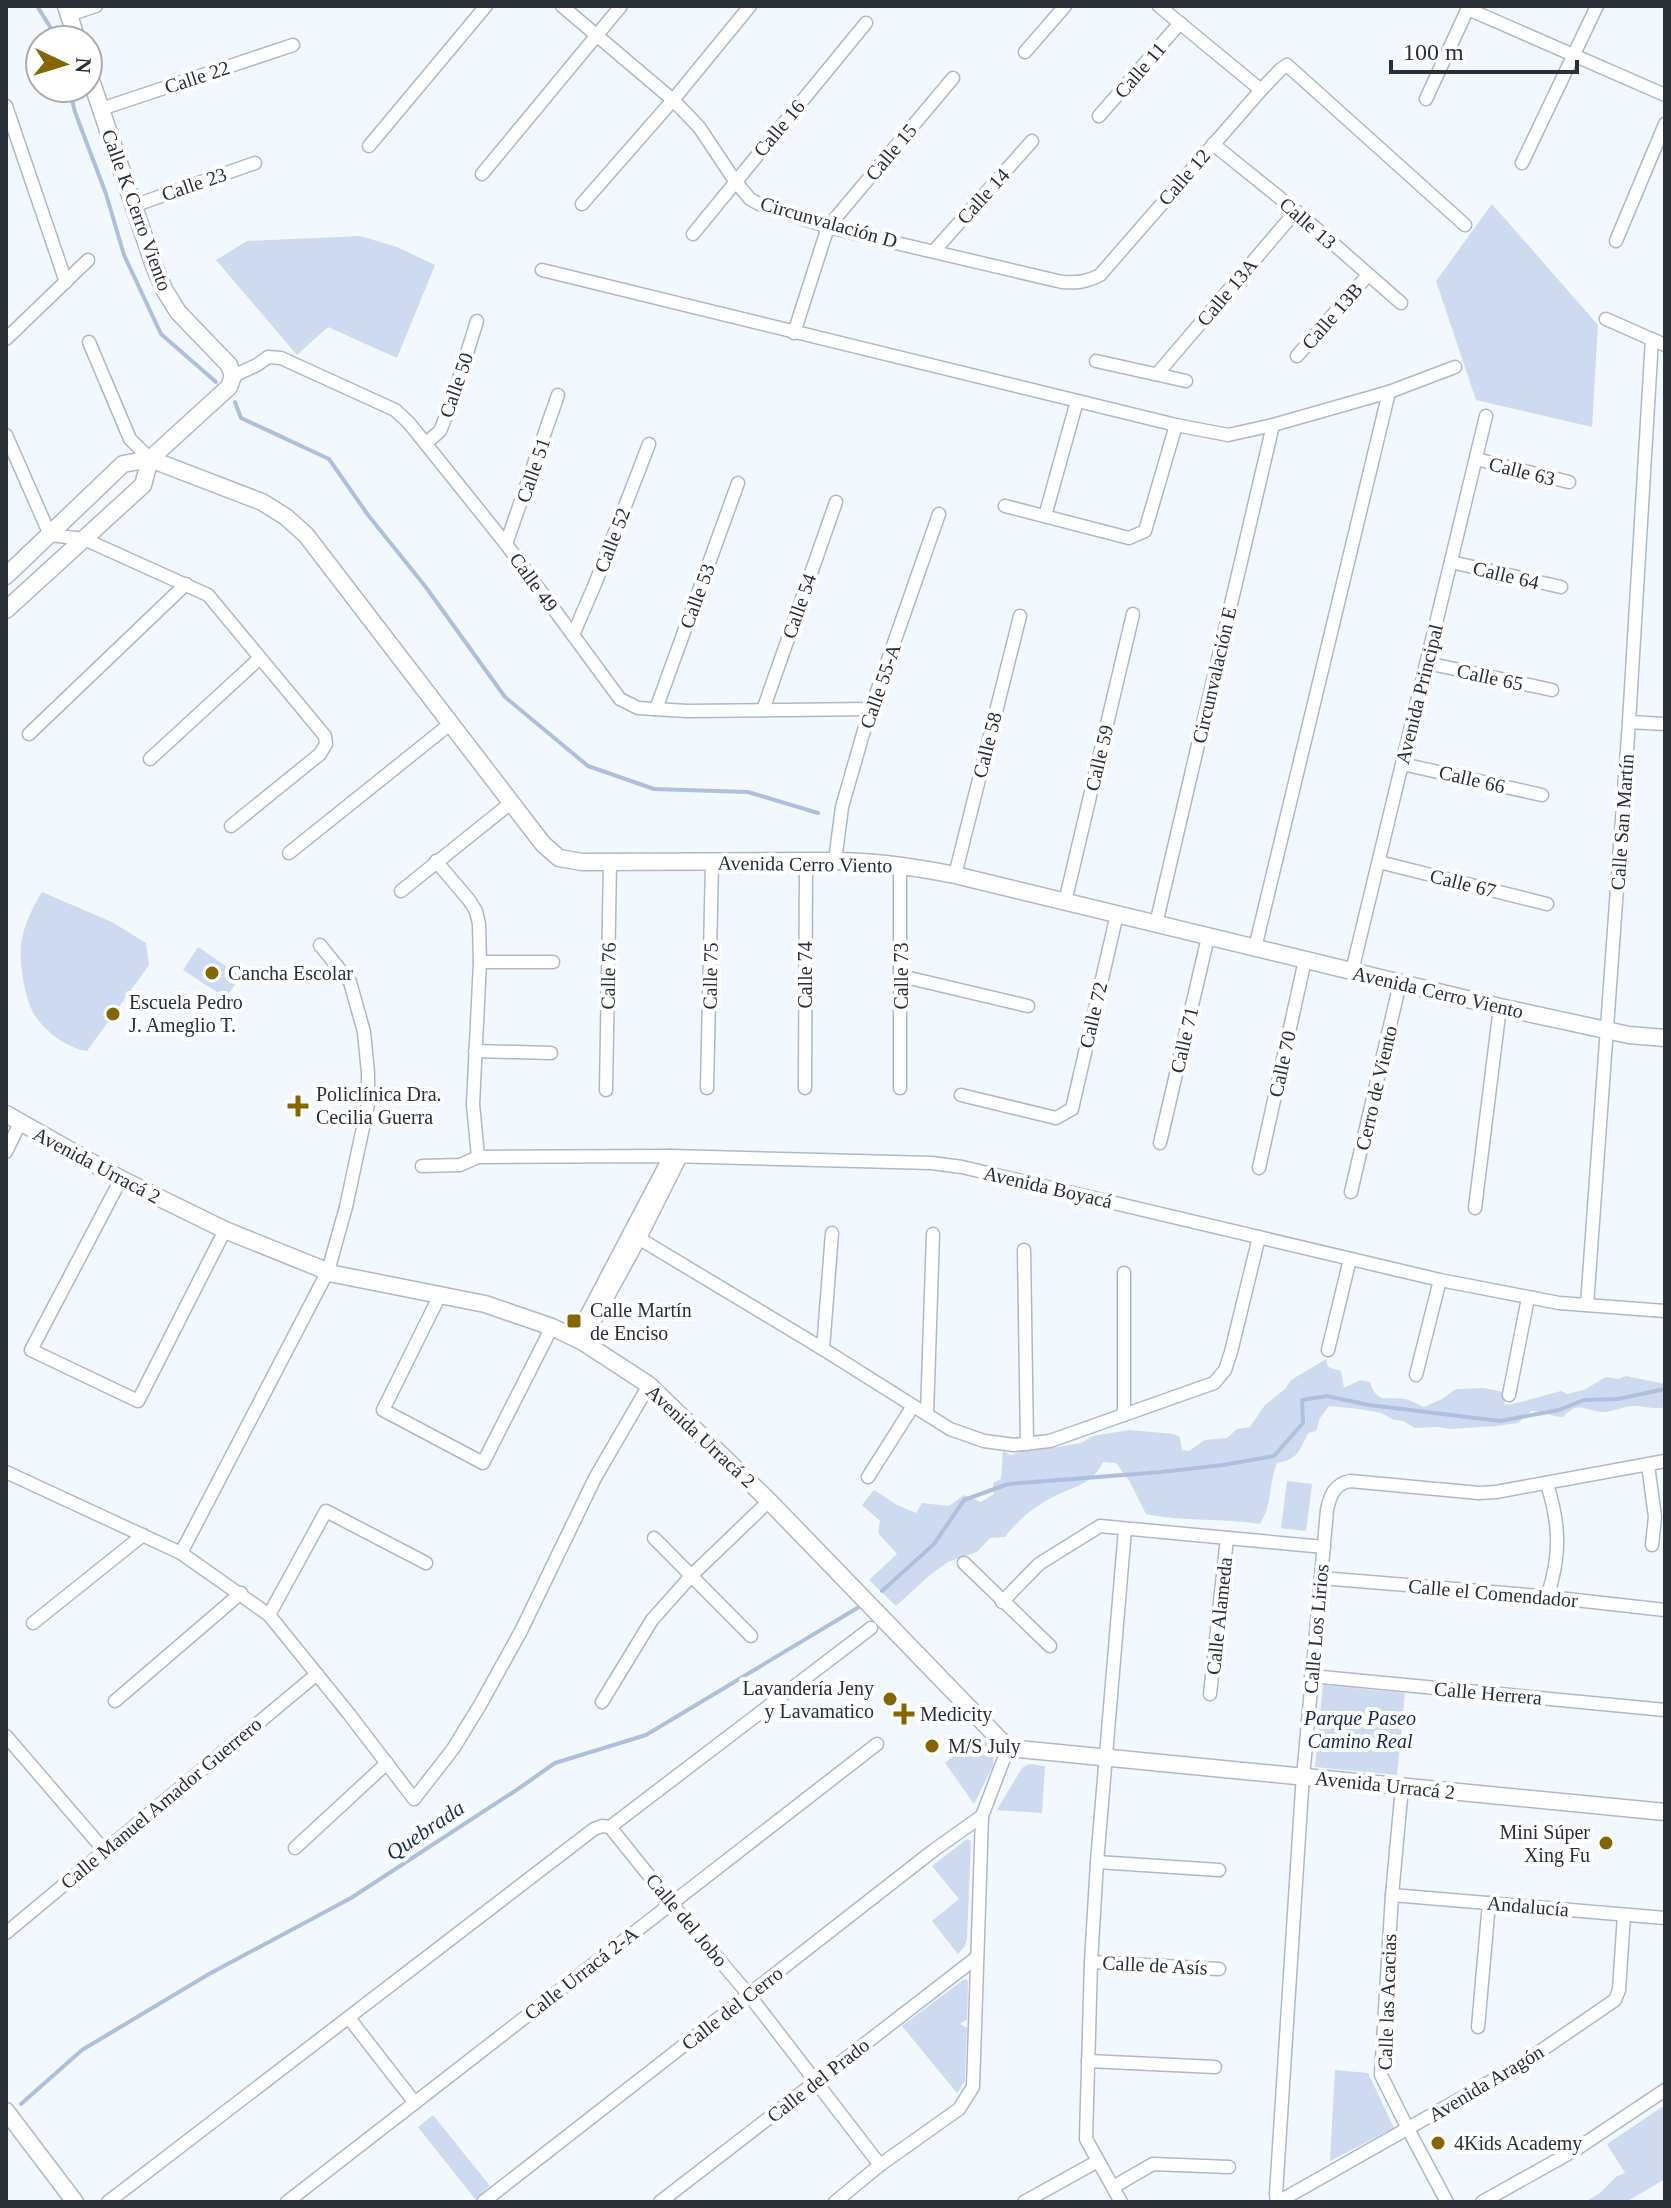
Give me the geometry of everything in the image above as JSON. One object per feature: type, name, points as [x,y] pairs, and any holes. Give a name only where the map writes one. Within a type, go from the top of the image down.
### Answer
[{"type":"street","points":[[67,11],[96,6]]},
{"type":"street","points":[[369,146],[486,6]]},
{"type":"street","name":"Circunvalación D","points":[[562,6],[673,100],[699,127],[735,181],[750,199],[759,204],[828,227],[1062,282],[1078,283]]},
{"type":"street","points":[[482,174],[621,6]]},
{"type":"street","points":[[582,204],[750,6]]},
{"type":"street","points":[[1025,52],[1065,6]]},
{"type":"street","points":[[1159,6],[1261,90]]},
{"type":"street","points":[[1522,163],[1597,6]]},
{"type":"street","points":[[1426,99],[1468,7],[1665,95]]},
{"type":"street","name":"Calle 16","points":[[693,234],[866,23]]},
{"type":"street","name":"Calle 11","points":[[1099,116],[1180,23]]},
{"type":"street","name":"Calle 22","points":[[101,109],[293,45]]},
{"type":"street","name":"Calle 12","points":[[1078,283],[1100,275],[1261,90],[1287,65],[1465,225]]},
{"type":"street","name":"Calle 15","points":[[828,227],[953,78]]},
{"type":"street","name":"Calle K Cerro Viento","points":[[99,104],[165,291],[178,312],[229,365],[233,376]]},
{"type":"street","points":[[6,106],[66,282]]},
{"type":"street","points":[[1616,241],[1665,124]]},
{"type":"street","name":"Calle 14","points":[[934,251],[1032,141]]},
{"type":"street","name":"Calle 13","points":[[1213,144],[1296,211],[1401,303]]},
{"type":"street","name":"Calle 23","points":[[133,206],[255,163]]},
{"type":"street","name":"Calle 13A","points":[[1158,373],[1296,211]]},
{"type":"street","points":[[794,333],[828,227]]},
{"type":"street","points":[[6,339],[88,260]]},
{"type":"street","points":[[542,270],[1176,425],[1228,435],[1389,392],[1455,367]]},
{"type":"street","name":"Calle 13B","points":[[1297,356],[1368,275]]},
{"type":"street","points":[[1606,319],[1665,345]]},
{"type":"street","name":"Calle 50","points":[[426,443],[440,431],[477,321]]},
{"type":"street","name":"Calle San Martín","points":[[1587,1305],[1629,722],[1652,339]]},
{"type":"street","points":[[89,342],[130,439],[150,459]]},
{"type":"street","name":"Calle 49","points":[[233,376],[268,357],[281,358],[395,410],[426,443],[506,544],[620,699],[638,708],[687,711],[872,709]]},
{"type":"street","points":[[1096,361],[1186,381]]},
{"type":"street","points":[[6,576],[123,464],[150,459],[229,387],[233,376]]},
{"type":"street","points":[[1255,948],[1389,392]]},
{"type":"street","name":"Calle 51","points":[[506,544],[558,395]]},
{"type":"street","points":[[1045,516],[1077,401]]},
{"type":"street","name":"Avenida Principal","points":[[1352,971],[1486,416]]},
{"type":"street","points":[[1005,506],[1129,538],[1145,531],[1176,425]]},
{"type":"street","name":"Circunvalación E","points":[[1156,924],[1273,425]]},
{"type":"street","points":[[6,435],[50,535]]},
{"type":"street","name":"Calle 52","points":[[573,635],[649,444]]},
{"type":"street","points":[[6,610],[143,485],[150,459]]},
{"type":"street","name":"Avenida Cerro Viento","points":[[150,459],[262,502],[286,517],[306,535],[543,844],[559,858],[582,862],[871,861],[900,865],[955,875],[1500,1007],[1629,1035],[1665,1038]]},
{"type":"street","name":"Calle 63","points":[[1476,459],[1569,482]]},
{"type":"street","name":"Calle 53","points":[[656,709],[738,483]]},
{"type":"street","name":"Calle 54","points":[[763,710],[836,502]]},
{"type":"street","name":"Calle 55-A","points":[[835,861],[842,807],[867,720],[939,514]]},
{"type":"street","points":[[50,535],[84,539],[208,595],[325,736],[326,744],[320,754],[231,826]]},
{"type":"street","name":"Calle 64","points":[[1451,562],[1561,587]]},
{"type":"street","points":[[29,734],[186,584]]},
{"type":"street","name":"Calle 59","points":[[1065,902],[1133,614]]},
{"type":"street","name":"Calle 58","points":[[955,875],[1020,616]]},
{"type":"street","points":[[150,759],[260,658]]},
{"type":"street","name":"Calle 65","points":[[1427,663],[1552,690]]},
{"type":"street","points":[[1629,722],[1665,724]]},
{"type":"street","points":[[289,853],[450,724]]},
{"type":"street","name":"Calle 66","points":[[1402,764],[1542,795]]},
{"type":"street","points":[[401,891],[512,802]]},
{"type":"street","points":[[436,861],[476,911],[480,962],[473,1104],[478,1157]]},
{"type":"street","name":"Calle 74","points":[[805,1088],[806,861]]},
{"type":"street","name":"Calle 76","points":[[606,1090],[610,862]]},
{"type":"street","name":"Calle 67","points":[[1379,862],[1547,904]]},
{"type":"street","name":"Calle 75","points":[[707,1088],[712,863]]},
{"type":"street","name":"Calle 73","points":[[900,865],[900,1088]]},
{"type":"street","name":"Calle 72","points":[[961,1095],[1056,1118],[1072,1109],[1117,914]]},
{"type":"street","name":"Calle 71","points":[[1160,1143],[1208,937]]},
{"type":"street","points":[[181,1553],[328,1271],[341,1229],[368,1104],[368,1073],[364,1032],[350,982],[320,945]]},
{"type":"street","name":"Calle 70","points":[[1259,1168],[1305,960]]},
{"type":"street","points":[[480,962],[553,962]]},
{"type":"street","points":[[901,976],[1028,1006]]},
{"type":"street","name":"Cerro de Viento","points":[[1351,1192],[1400,983]]},
{"type":"street","points":[[1475,1208],[1500,1007]]},
{"type":"street","points":[[475,1051],[551,1053]]},
{"type":"street","points":[[6,1152],[13,1119]]},
{"type":"street","name":"Avenida Urracá 2","points":[[13,1119],[121,1179],[225,1230],[334,1274],[485,1304],[552,1327],[579,1340],[649,1385],[769,1501],[1008,1748],[1665,1812]]},
{"type":"street","name":"Avenida Boyacá","points":[[422,1166],[460,1165],[478,1157],[675,1157],[932,1163],[962,1167],[1528,1298],[1665,1311]]},
{"type":"street","points":[[579,1340],[675,1157]]},
{"type":"street","points":[[121,1179],[31,1350],[138,1401],[225,1230]]},
{"type":"street","points":[[823,1349],[832,1233]]},
{"type":"street","points":[[927,1414],[933,1234]]},
{"type":"street","points":[[635,1235],[950,1429],[984,1441],[1014,1445],[1050,1441],[1214,1383],[1225,1370],[1231,1352],[1259,1237]]},
{"type":"street","points":[[1024,1250],[1027,1444]]},
{"type":"street","points":[[1328,1350],[1350,1259]]},
{"type":"street","points":[[1124,1273],[1124,1415]]},
{"type":"street","points":[[1416,1375],[1440,1280]]},
{"type":"street","points":[[440,1295],[383,1410],[483,1463],[552,1327]]},
{"type":"street","points":[[1509,1395],[1528,1298]]},
{"type":"street","points":[[6,1472],[181,1553],[269,1615],[414,1799],[453,1749],[521,1631],[595,1478],[649,1385]]},
{"type":"street","points":[[868,1477],[913,1406]]},
{"type":"street","name":"Calle Los Lirios","points":[[1278,2202],[1276,2194],[1303,1777],[1329,1498],[1343,1482],[1479,1493],[1519,1490],[1665,1461]]},
{"type":"street","points":[[1648,1465],[1655,1517],[1652,1545]]},
{"type":"street","points":[[1547,1484],[1556,1511],[1558,1554],[1547,1597]]},
{"type":"street","points":[[602,1702],[652,1620],[692,1575],[769,1501]]},
{"type":"street","points":[[269,1615],[326,1511],[426,1563]]},
{"type":"street","points":[[1002,1602],[1039,1564],[1100,1526],[1324,1547]]},
{"type":"street","points":[[1121,2202],[1086,2139],[1097,1862],[1125,1529]]},
{"type":"street","points":[[33,1623],[143,1535]]},
{"type":"street","points":[[654,1538],[751,1636]]},
{"type":"street","name":"Calle Alameda","points":[[1210,1694],[1227,1538]]},
{"type":"street","points":[[964,1563],[1050,1646]]},
{"type":"street","name":"Calle el Comendador","points":[[1321,1578],[1665,1610]]},
{"type":"street","points":[[115,1701],[241,1593]]},
{"type":"street","points":[[108,2202],[594,1829],[610,1827],[871,1628]]},
{"type":"street","name":"Calle Manuel Amador Guerrero","points":[[8,1927],[317,1674]]},
{"type":"street","name":"Calle Herrera","points":[[1311,1676],[1665,1710]]},
{"type":"street","points":[[6,1736],[104,1850]]},
{"type":"street","name":"Calle Urracá 2-A","points":[[287,2202],[877,1744]]},
{"type":"street","points":[[835,2202],[880,2165],[959,2109],[973,2087],[982,1816],[1008,1748]]},
{"type":"street","points":[[295,1848],[387,1763]]},
{"type":"street","name":"Calle las Acacias","points":[[1402,1787],[1381,2075],[1447,2202]]},
{"type":"street","name":"Calle del Cerro","points":[[488,2200],[934,1850],[982,1816]]},
{"type":"street","name":"Calle del Jobo","points":[[610,1827],[749,1995],[880,2165]]},
{"type":"street","points":[[1097,1862],[1219,1870]]},
{"type":"street","name":"Andalucía","points":[[1392,1895],[1665,1918]]},
{"type":"street","points":[[1478,2027],[1489,1903]]},
{"type":"street","name":"Avenida Aragón","points":[[1278,2202],[1523,2063],[1615,2000],[1619,1990],[1624,1915]]},
{"type":"street","name":"Calle del Prado","points":[[660,2202],[976,1958]]},
{"type":"street","name":"Calle de Asís","points":[[1091,1962],[1219,1969]]},
{"type":"street","points":[[349,2018],[415,2103]]},
{"type":"street","points":[[1088,2061],[1215,2067]]},
{"type":"street","points":[[1482,2202],[1575,2150],[1665,2090]]},
{"type":"street","points":[[6,2111],[75,2202]]},
{"type":"street","points":[[1024,2202],[1098,2161]]},
{"type":"street","points":[[1113,2187],[1153,2164],[1229,2167]]},
{"type":"green space","points":[[1492,204],[1598,325],[1592,427],[1476,400],[1436,281]]},
{"type":"green space","points":[[360,236],[397,247],[435,265],[397,358],[328,327],[297,355],[216,260],[247,241]]},
{"type":"green space","points":[[42,892],[112,922],[146,943],[149,965],[87,1051],[66,1043],[46,1029],[32,1011],[26,992],[21,944],[29,917]]},
{"type":"green space","name":"Cancha Escolar","points":[[198,947],[241,976],[226,998],[183,970]]},
{"type":"green space","points":[[1326,1359],[1328,1367],[1341,1371],[1344,1388],[1360,1380],[1370,1382],[1379,1397],[1407,1400],[1424,1407],[1456,1389],[1484,1388],[1503,1392],[1505,1405],[1561,1391],[1567,1394],[1584,1390],[1606,1377],[1618,1379],[1626,1376],[1665,1384],[1665,1407],[1630,1406],[1603,1412],[1578,1407],[1563,1417],[1531,1411],[1518,1423],[1449,1429],[1415,1428],[1381,1413],[1329,1406],[1320,1418],[1316,1431],[1308,1433],[1297,1454],[1277,1463],[1267,1508],[1260,1524],[1146,1514],[1130,1482],[1116,1463],[1103,1462],[1090,1479],[1036,1507],[1005,1537],[990,1538],[977,1552],[948,1562],[896,1606],[869,1580],[897,1554],[878,1533],[880,1521],[862,1505],[874,1490],[916,1513],[922,1503],[949,1506],[964,1495],[981,1502],[994,1494],[993,1483],[1001,1479],[1003,1451],[1011,1455],[1028,1449],[1081,1443],[1093,1436],[1129,1430],[1174,1434],[1180,1437],[1182,1450],[1189,1451],[1205,1440],[1227,1438],[1237,1429],[1250,1427],[1265,1405],[1291,1380]]},
{"type":"green space","points":[[1287,1481],[1312,1484],[1306,1531],[1281,1528]]},
{"type":"green space","name":"Parque Paseo Camino Real","points":[[1323,1685],[1405,1693],[1397,1775],[1315,1767]]},
{"type":"green space","points":[[979,1735],[994,1749],[993,1766],[974,1804],[945,1763]]},
{"type":"green space","points":[[1029,1764],[1045,1766],[1042,1813],[997,1810],[1022,1768]]},
{"type":"green space","points":[[967,1839],[971,1841],[967,1939],[958,1954],[932,1921],[959,1899],[932,1866]]},
{"type":"green space","points":[[967,1979],[967,2019],[960,2024],[967,2028],[965,2081],[957,2093],[902,2026]]},
{"type":"green space","points":[[1335,2070],[1368,2073],[1394,2128],[1330,2161]]},
{"type":"green space","points":[[1665,2105],[1665,2179],[1626,2202],[1585,2202],[1625,2173],[1607,2144]]},
{"type":"green space","points":[[433,2115],[490,2186],[475,2199],[418,2127]]},
{"type":"waterway","points":[[37,6],[48,24]]},
{"type":"waterway","points":[[73,104],[106,194],[124,255],[161,334],[216,382]]},
{"type":"waterway","points":[[235,402],[241,418],[329,459],[505,697],[588,766],[654,789],[748,792],[818,813]]},
{"type":"waterway","points":[[882,1591],[934,1544],[964,1500],[1008,1484],[1161,1472],[1274,1456],[1303,1423],[1302,1400],[1327,1396],[1369,1405],[1500,1421],[1559,1410],[1584,1400],[1618,1399],[1665,1389]]},
{"type":"waterway","name":"Quebrada","points":[[21,2104],[82,2050],[209,1974],[351,1898],[555,1763],[646,1735],[859,1607]]},
{"type":"place","name":"Cancha Escolar","points":[[212,973]]},
{"type":"place","name":"Escuela Pedro J. Ameglio T.","points":[[113,1014]]},
{"type":"place","name":"Policlínica Dra. Cecilia Guerra","points":[[298,1106]]},
{"type":"place","name":"Calle Martín de Enciso","points":[[574,1321]]},
{"type":"place","name":"Lavandería Jeny y Lavamatico","points":[[890,1699]]},
{"type":"place","name":"Medicity","points":[[904,1714]]},
{"type":"place","name":"M/S July","points":[[932,1746]]},
{"type":"place","name":"Mini Súper Xing Fu","points":[[1606,1843]]},
{"type":"place","name":"4Kids Academy","points":[[1438,2143]]}]
